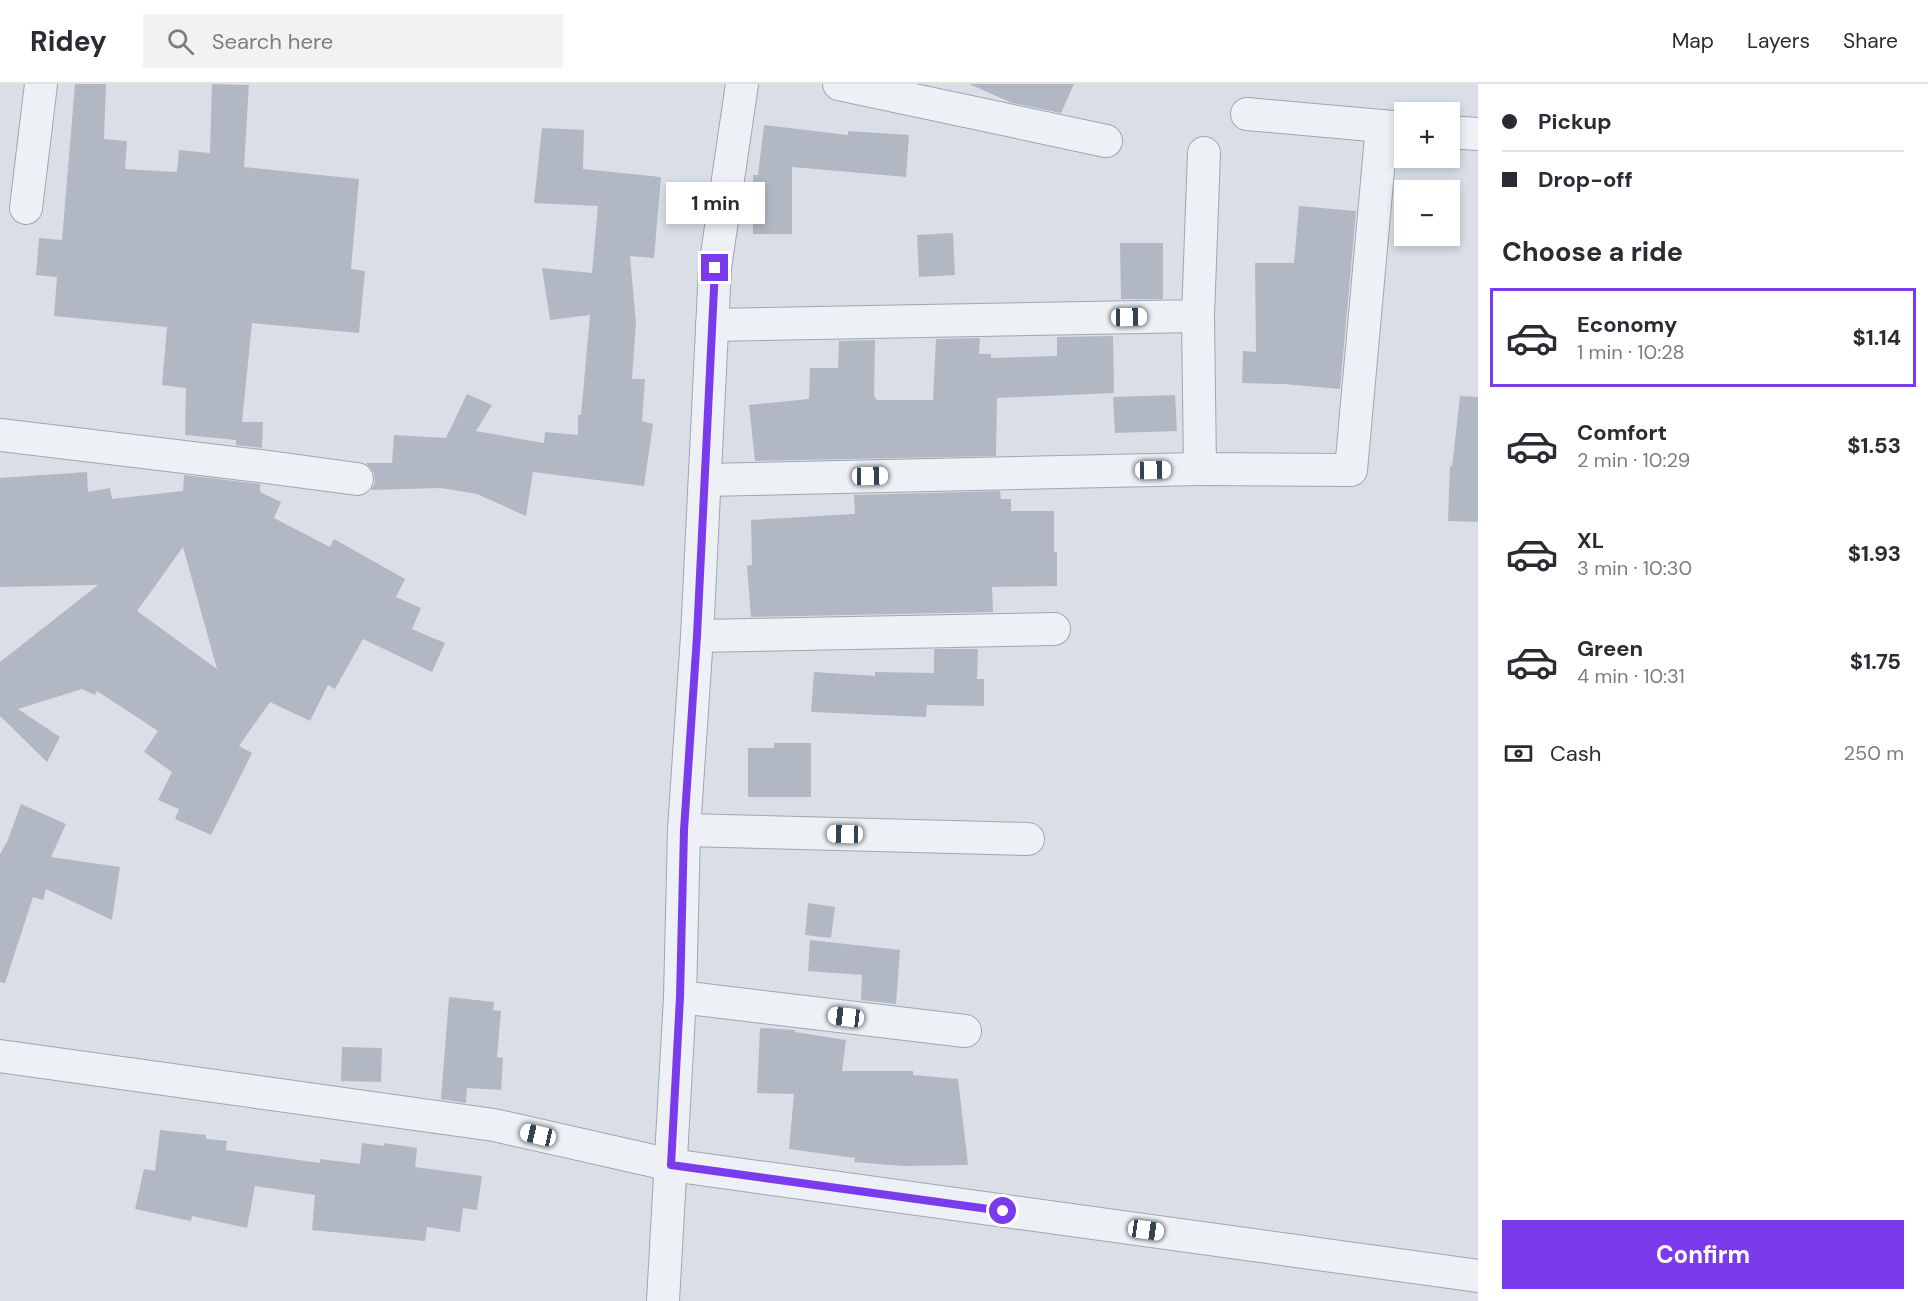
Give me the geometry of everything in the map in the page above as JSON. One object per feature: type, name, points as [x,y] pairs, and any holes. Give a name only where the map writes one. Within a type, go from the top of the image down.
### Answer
[{"type":"street","points":[[26,208],[41,84]]},
{"type":"street","points":[[663,1301],[680,997],[684,830],[697,636],[715,268],[742,84]]},
{"type":"street","points":[[839,84],[1106,141]]},
{"type":"street","points":[[705,480],[1200,469],[1351,470],[1393,127],[1247,114]]},
{"type":"street","points":[[1460,133],[1478,134]]},
{"type":"street","points":[[1200,469],[1198,316],[1203,153]]},
{"type":"street","points":[[712,325],[1198,316]]},
{"type":"street","points":[[0,435],[357,479]]},
{"type":"street","points":[[697,636],[1054,629]]},
{"type":"street","points":[[684,830],[1028,839]]},
{"type":"street","points":[[680,997],[965,1031]]},
{"type":"street","points":[[0,1056],[494,1125],[671,1165],[1478,1276]]},
{"type":"building","points":[[75,84],[106,84],[104,139],[127,141],[125,169],[177,172],[179,150],[210,153],[212,84],[249,85],[244,167],[359,179],[351,269],[365,271],[359,333],[252,323],[242,422],[263,422],[262,448],[236,445],[236,440],[185,435],[186,388],[162,385],[167,327],[54,316],[57,277],[36,275],[39,238],[62,240]]},
{"type":"building","points":[[969,84],[1074,84],[1061,113],[1012,103]]},
{"type":"building","points":[[764,125],[848,135],[848,131],[909,135],[906,177],[792,167],[792,234],[753,234],[753,175],[758,175]]},
{"type":"building","points":[[542,128],[584,130],[583,169],[661,177],[654,258],[630,256],[636,323],[632,379],[645,379],[642,421],[653,424],[644,486],[533,472],[526,516],[477,494],[441,488],[371,490],[375,482],[374,473],[366,463],[392,463],[394,435],[446,438],[467,394],[492,405],[476,431],[544,443],[545,432],[578,435],[578,415],[581,415],[590,315],[550,320],[542,268],[592,273],[598,206],[534,203]]},
{"type":"building","points":[[1299,206],[1356,211],[1340,389],[1242,383],[1243,351],[1256,352],[1255,263],[1294,263]]},
{"type":"building","points":[[953,233],[955,275],[919,277],[917,235]]},
{"type":"building","points":[[1120,243],[1163,243],[1163,299],[1121,299]]},
{"type":"building","points":[[1113,336],[1114,393],[997,398],[996,456],[755,461],[749,405],[809,399],[810,368],[838,368],[839,341],[875,340],[874,397],[876,400],[933,400],[936,339],[980,338],[979,354],[991,354],[991,358],[1057,356],[1057,337]]},
{"type":"building","points":[[1175,395],[1177,431],[1115,433],[1113,397]]},
{"type":"building","points":[[1460,396],[1478,397],[1478,522],[1448,521],[1450,466],[1452,467]]},
{"type":"building","points":[[87,472],[88,492],[110,488],[112,499],[183,491],[184,475],[260,484],[260,492],[281,502],[274,518],[330,547],[334,539],[405,579],[396,597],[421,608],[412,629],[445,643],[432,672],[363,639],[335,689],[328,685],[310,721],[270,702],[239,746],[252,753],[211,835],[175,819],[179,809],[158,800],[172,772],[144,752],[158,731],[97,691],[95,695],[82,689],[18,709],[60,737],[47,762],[0,716],[0,662],[98,585],[0,587],[0,478]],"holes":[[[183,547],[217,669],[137,611]]]},
{"type":"building","points":[[1000,491],[1001,499],[1011,499],[1011,511],[1054,511],[1057,586],[992,587],[993,612],[751,617],[747,566],[752,565],[751,520],[855,514],[854,495]]},
{"type":"building","points":[[934,649],[978,649],[977,679],[984,679],[984,706],[927,705],[926,717],[811,712],[814,672],[875,676],[875,672],[934,673]]},
{"type":"building","points":[[774,743],[811,743],[811,797],[748,797],[748,748],[774,748]]},
{"type":"building","points":[[21,804],[66,824],[51,857],[120,867],[112,920],[46,889],[43,900],[33,897],[5,983],[0,982],[0,854],[7,842]]},
{"type":"building","points":[[808,903],[835,907],[831,938],[805,935]]},
{"type":"building","points":[[810,940],[900,950],[896,1004],[861,1000],[862,975],[808,971]]},
{"type":"building","points":[[449,997],[494,1002],[493,1010],[501,1011],[497,1057],[503,1058],[501,1090],[467,1088],[466,1103],[441,1099]]},
{"type":"building","points":[[760,1028],[795,1030],[795,1032],[846,1040],[842,1071],[913,1071],[913,1075],[958,1079],[968,1165],[903,1166],[854,1162],[855,1158],[789,1149],[794,1094],[757,1093]]},
{"type":"building","points":[[342,1047],[382,1048],[381,1082],[341,1081]]},
{"type":"building","points":[[160,1130],[206,1135],[206,1139],[227,1141],[226,1150],[320,1163],[320,1159],[360,1164],[362,1143],[384,1146],[384,1143],[417,1148],[415,1167],[482,1176],[477,1210],[463,1208],[460,1232],[427,1227],[425,1241],[312,1230],[315,1195],[255,1186],[247,1228],[192,1216],[191,1221],[135,1209],[144,1169],[155,1171]]},
{"type":"route","points":[[715,268],[697,636],[684,830],[680,997],[671,1165],[1003,1211]]}]
